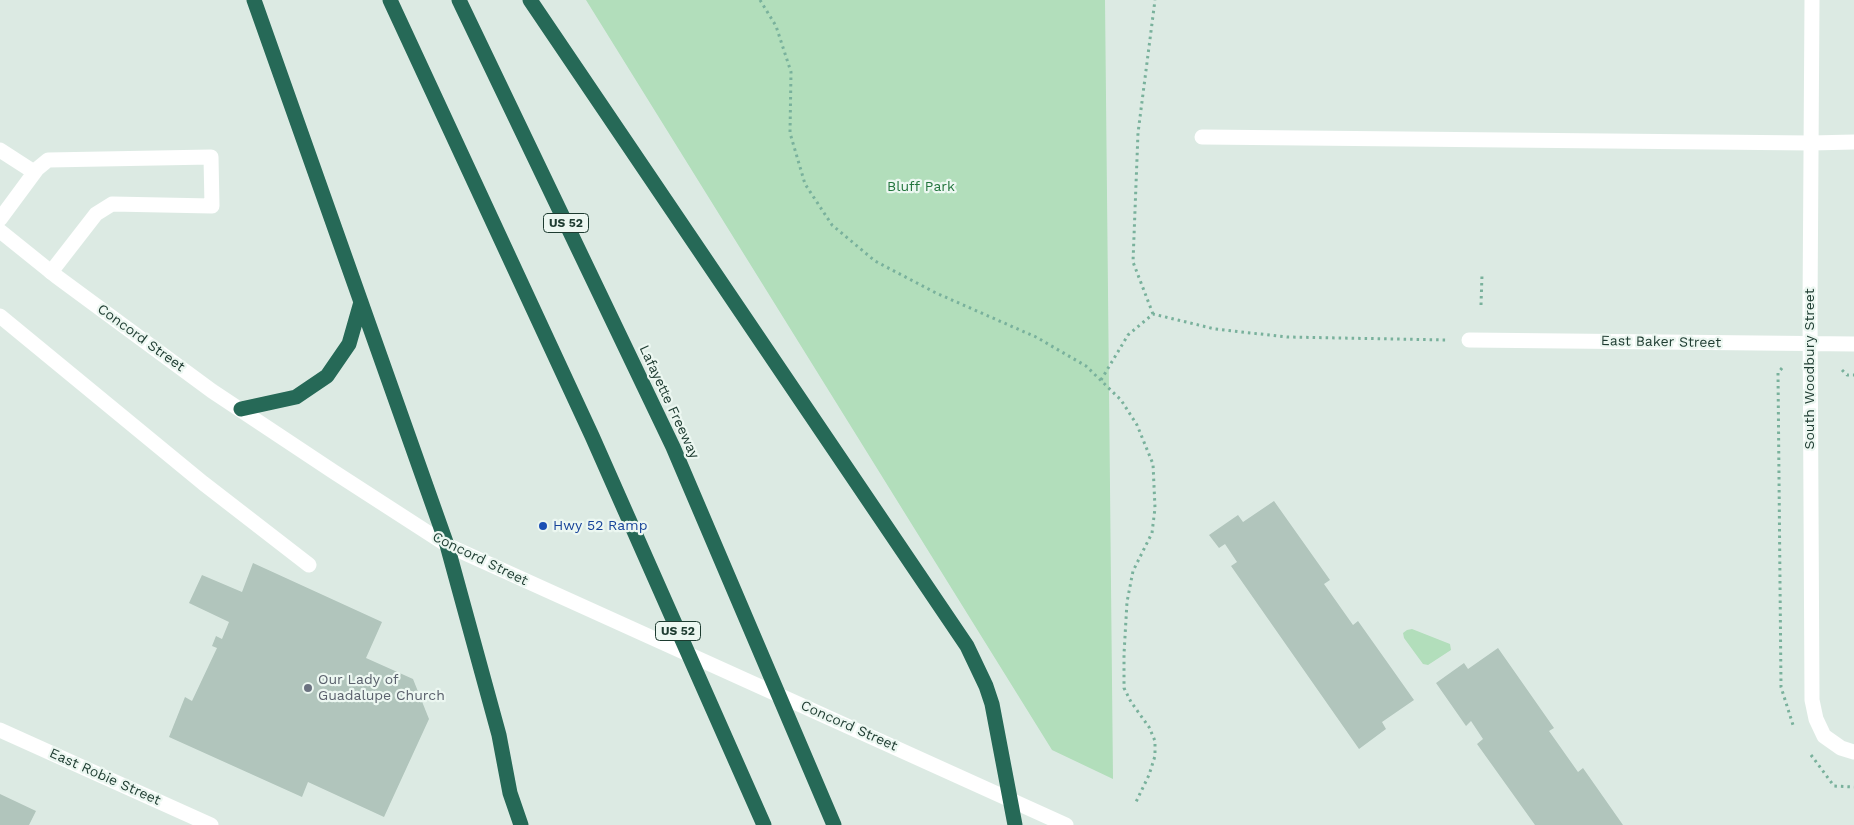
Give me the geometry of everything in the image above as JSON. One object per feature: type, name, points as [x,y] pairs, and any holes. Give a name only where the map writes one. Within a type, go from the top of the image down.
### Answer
[{"type":"highway","points":[[254,0],[447,545],[498,735],[510,793],[521,825]]},
{"type":"highway","name":"US 52","points":[[390,0],[592,436],[764,825]]},
{"type":"highway","name":"Lafayette Freeway","points":[[459,0],[673,447],[834,825]]},
{"type":"highway","points":[[530,0],[967,646],[986,686],[992,704],[1016,825]]},
{"type":"highway","points":[[241,410],[296,397],[327,376],[350,344],[361,302]]},
{"type":"street","name":"South Woodbury Street","points":[[1812,0],[1810,344],[1812,700],[1816,719],[1824,736],[1841,748],[1854,752]]},
{"type":"street","points":[[1202,136],[1854,142]]},
{"type":"street","points":[[0,150],[34,172]]},
{"type":"street","points":[[0,219],[34,172],[48,160],[212,157],[212,206],[112,204],[96,214],[51,272]]},
{"type":"street","name":"Concord Street","points":[[0,231],[51,272],[241,410],[447,545],[1066,825]]},
{"type":"street","points":[[0,316],[203,483],[309,564]]},
{"type":"street","name":"East Baker Street","points":[[1469,340],[1854,344]]},
{"type":"street","name":"East Robie Street","points":[[0,730],[211,825]]},
{"type":"path","points":[[760,0],[776,26],[791,72],[790,133],[805,184],[832,225],[875,261],[936,292],[1036,337],[1086,366],[1121,400],[1137,425],[1153,464],[1155,508],[1152,533],[1133,571],[1127,602],[1124,688],[1130,702],[1149,727],[1155,741],[1155,756],[1149,775],[1135,804]]},
{"type":"path","points":[[1153,314],[1134,262],[1138,133],[1156,0]]},
{"type":"path","points":[[1481,305],[1482,275]]},
{"type":"path","points":[[1101,380],[1128,335],[1153,314]]},
{"type":"path","points":[[1153,314],[1215,329],[1287,337],[1469,340]]},
{"type":"path","points":[[1842,370],[1847,375],[1854,375]]},
{"type":"green space","name":"Bluff Park","points":[[586,0],[1105,0],[1113,779],[1052,750]]},
{"type":"green space","points":[[1412,629],[1450,644],[1451,650],[1428,665],[1423,664],[1404,638],[1403,633]]},
{"type":"building","points":[[1274,501],[1330,580],[1324,584],[1353,625],[1358,621],[1414,700],[1382,722],[1386,729],[1359,749],[1231,566],[1237,562],[1225,544],[1219,548],[1209,535],[1238,515],[1243,522]]},
{"type":"building","name":"Our Lady of Guadalupe Church","points":[[253,563],[382,622],[366,658],[413,679],[429,719],[384,817],[308,782],[302,797],[169,737],[185,697],[192,701],[217,648],[212,646],[216,636],[222,639],[229,622],[189,603],[202,575],[242,592]]},
{"type":"building","points":[[1498,648],[1554,728],[1549,731],[1578,772],[1583,768],[1623,825],[1535,825],[1477,744],[1483,739],[1471,721],[1466,726],[1436,683],[1464,663],[1468,669]]},
{"type":"building","points":[[0,794],[36,811],[29,825],[0,825]]},
{"type":"place","name":"Hwy 52 Ramp","points":[[543,526]]},
{"type":"place","name":"Our Lady of Guadalupe Church","points":[[308,688]]}]
